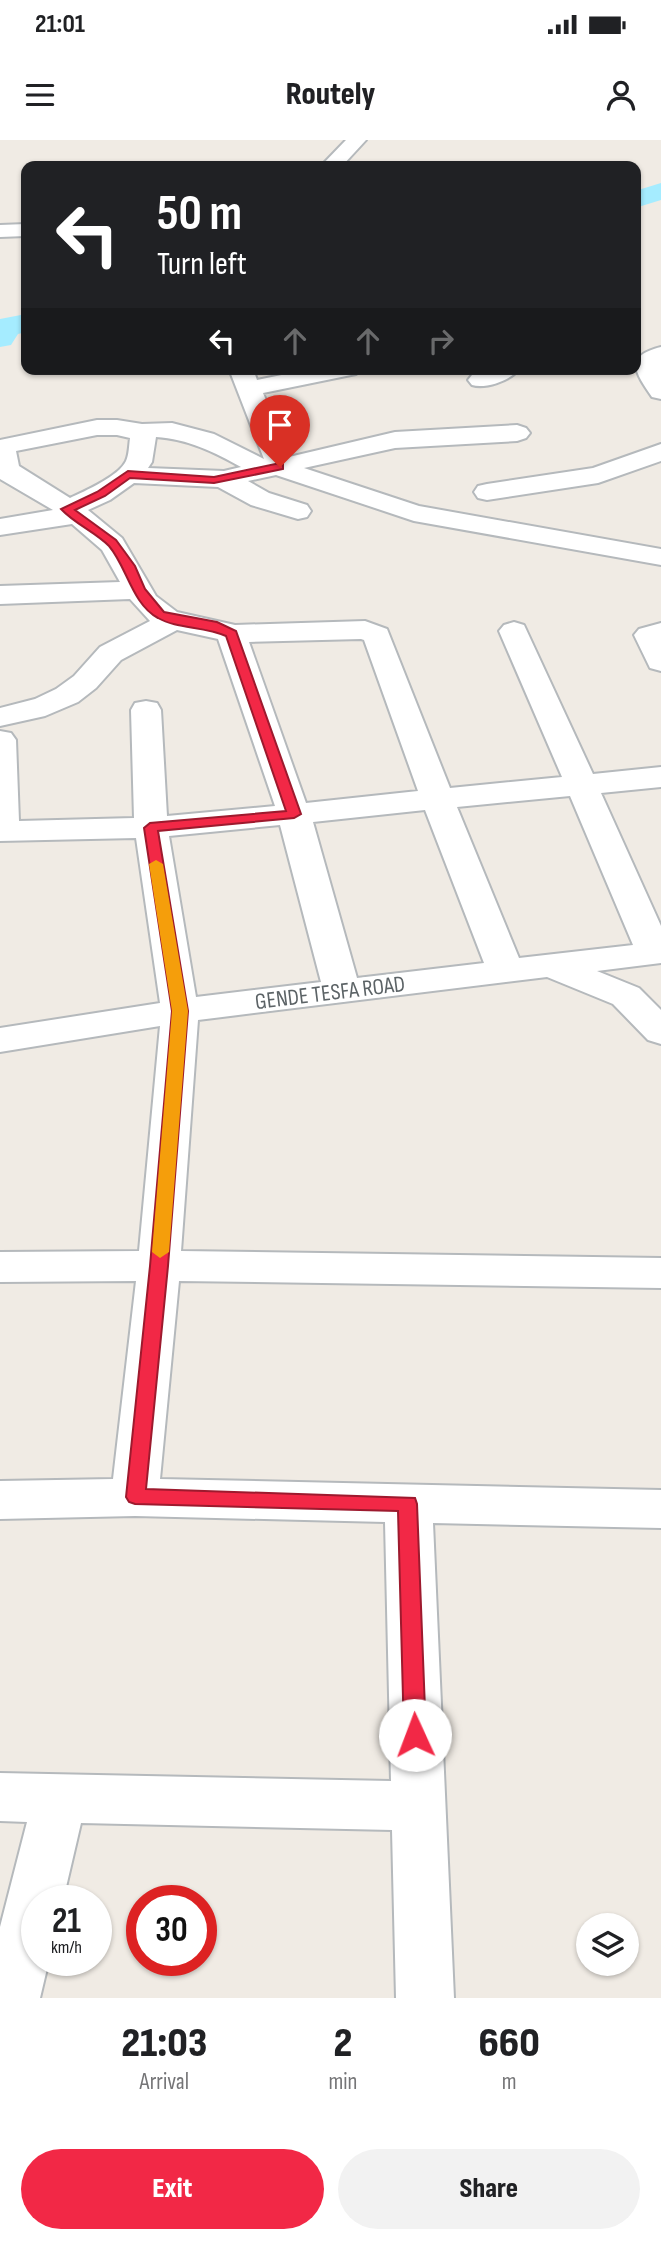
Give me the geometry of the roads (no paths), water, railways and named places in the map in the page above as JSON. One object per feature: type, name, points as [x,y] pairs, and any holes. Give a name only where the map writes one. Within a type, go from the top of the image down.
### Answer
[{"type":"street","points":[[336,161],[357,140]]},
{"type":"street","points":[[0,232],[21,230]]},
{"type":"street","points":[[641,351],[661,353]]},
{"type":"street","points":[[658,383],[648,361],[661,353]]},
{"type":"street","points":[[272,468],[245,379],[286,375]]},
{"type":"street","points":[[480,380],[492,375]]},
{"type":"street","points":[[506,971],[438,801],[377,635],[365,630],[232,634],[212,625],[174,620],[153,609],[139,590],[129,566],[112,543],[71,512],[3,471],[2,450],[5,446],[83,428],[141,432],[161,428],[225,447],[272,468],[414,513],[661,557]]},
{"type":"street","points":[[0,527],[71,512],[101,494],[128,475],[139,461],[141,432]]},
{"type":"street","points":[[128,475],[224,479],[395,440],[517,433]]},
{"type":"street","points":[[487,492],[598,475],[661,452]]},
{"type":"street","points":[[224,479],[260,499],[298,511]]},
{"type":"street","points":[[0,595],[139,590]]},
{"type":"street","points":[[0,717],[51,703],[84,683],[102,659],[114,650],[174,620]]},
{"type":"street","points":[[513,631],[579,784],[658,952]]},
{"type":"street","points":[[661,632],[649,635],[661,662]]},
{"type":"street","points":[[232,634],[294,814],[342,991]]},
{"type":"street","points":[[135,1497],[159,1266],[180,1011],[150,828],[146,710]]},
{"type":"street","points":[[0,740],[2,831],[150,828],[661,777]]},
{"type":"street","name":"GENDE TESFA ROAD","points":[[0,1040],[180,1011],[658,952]]},
{"type":"street","points":[[550,965],[626,996],[661,1032]]},
{"type":"street","points":[[0,1267],[159,1266],[661,1273]]},
{"type":"street","points":[[0,1500],[135,1497],[661,1509]]},
{"type":"street","points":[[408,1504],[425,1998]]},
{"type":"street","points":[[0,1797],[418,1806]]},
{"type":"street","points":[[11,1998],[60,1798]]},
{"type":"waterway","points":[[641,198],[661,191]]},
{"type":"waterway","points":[[0,338],[6,327],[21,324]]}]
